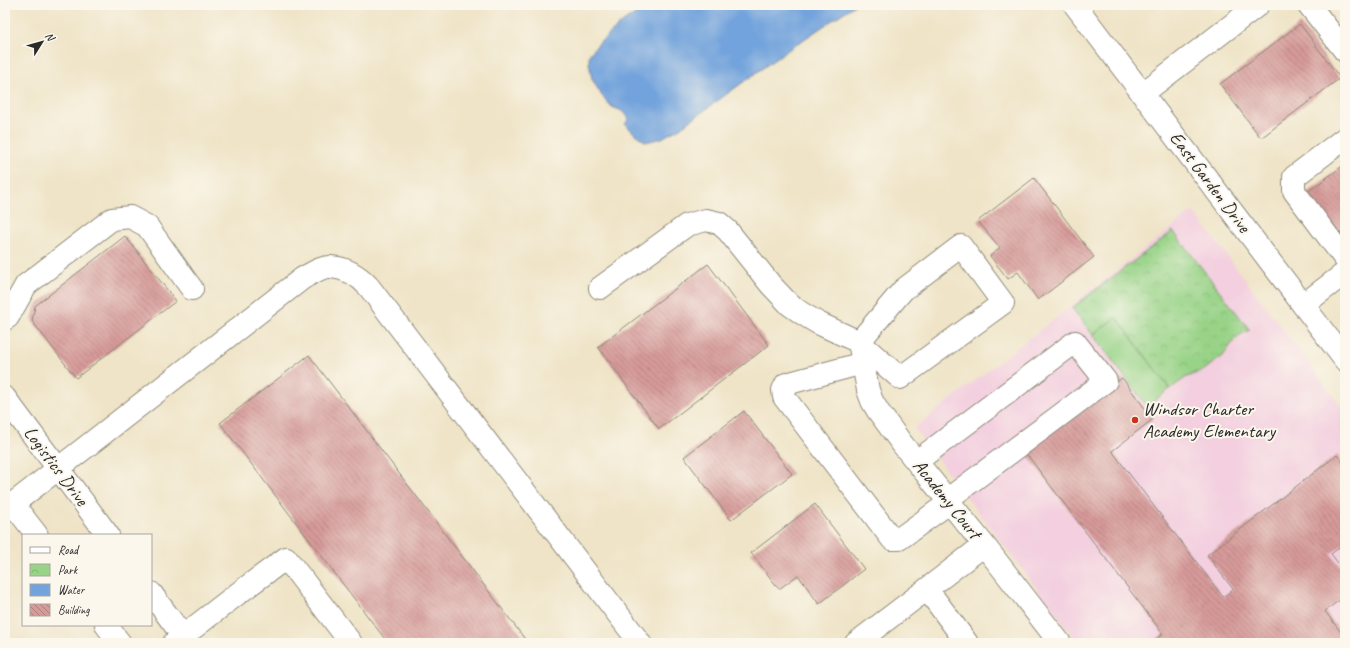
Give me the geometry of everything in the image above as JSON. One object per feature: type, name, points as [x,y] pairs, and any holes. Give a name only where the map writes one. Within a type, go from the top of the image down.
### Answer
[{"type":"street","name":"East Garden Drive","points":[[1075,5],[1345,360]]},
{"type":"street","points":[[1142,94],[1258,5]]},
{"type":"street","points":[[1309,5],[1345,51]]},
{"type":"street","points":[[1345,138],[1294,177],[1294,191],[1345,259]]},
{"type":"street","points":[[5,319],[8,317],[26,285],[112,219],[130,217],[147,226],[192,289]]},
{"type":"street","points":[[600,288],[688,225],[706,220],[719,223],[728,231],[771,285],[790,305],[818,323],[861,352],[900,378],[1003,302],[961,246],[903,290],[861,352],[786,384],[782,390],[784,397],[892,539],[899,538],[1106,381],[1075,342],[916,461]]},
{"type":"street","points":[[36,534],[9,507],[303,278],[315,271],[330,266],[349,271],[361,279],[369,287],[640,643]]},
{"type":"street","points":[[1303,305],[1345,273]]},
{"type":"street","name":"Academy Court","points":[[861,352],[868,390],[872,402],[878,411],[916,461],[949,500],[1059,643]]},
{"type":"street","name":"Logistics Drive","points":[[5,398],[107,534]]},
{"type":"street","points":[[856,643],[984,545]]},
{"type":"street","points":[[152,595],[182,640],[286,558],[351,643]]},
{"type":"street","points":[[927,589],[967,643]]},
{"type":"street","points":[[107,626],[120,643]]},
{"type":"shaded area","name":"Windsor Charter Academy Elementary","points":[[1193,211],[1345,411],[1345,643],[1078,643],[914,428]]},
{"type":"green space","points":[[1173,231],[1250,330],[1241,334],[1223,356],[1204,370],[1185,378],[1170,389],[1116,317],[1093,335],[1072,308]]},
{"type":"green space","points":[[1116,317],[1170,389],[1147,406],[1093,335]]},
{"type":"water","points":[[648,5],[855,5],[785,52],[680,128],[662,138],[646,142],[625,124],[629,119],[622,111],[612,107],[602,96],[592,79],[589,55],[597,45],[623,22]]},
{"type":"building","points":[[1300,24],[1340,78],[1261,138],[1220,84]]},
{"type":"building","points":[[1345,164],[1345,245],[1305,194]]},
{"type":"building","points":[[1034,178],[1094,257],[1038,300],[1018,272],[1008,279],[990,256],[1000,248],[978,221]]},
{"type":"building","points":[[125,236],[176,301],[76,378],[32,321],[35,306]]},
{"type":"building","points":[[708,264],[769,345],[659,429],[598,347]]},
{"type":"building","points":[[309,355],[528,643],[388,643],[220,423]]},
{"type":"building","points":[[1122,378],[1153,419],[1112,451],[1223,597],[1233,589],[1207,555],[1337,455],[1345,465],[1345,543],[1331,554],[1345,572],[1345,596],[1325,611],[1345,638],[1345,643],[1151,643],[1163,634],[1025,452]]},
{"type":"building","points":[[744,411],[792,474],[731,520],[684,457]]},
{"type":"building","points":[[815,504],[864,569],[819,604],[798,575],[779,589],[751,553]]},
{"type":"place","name":"Windsor Charter Academy Elementary","points":[[1135,420]]}]
